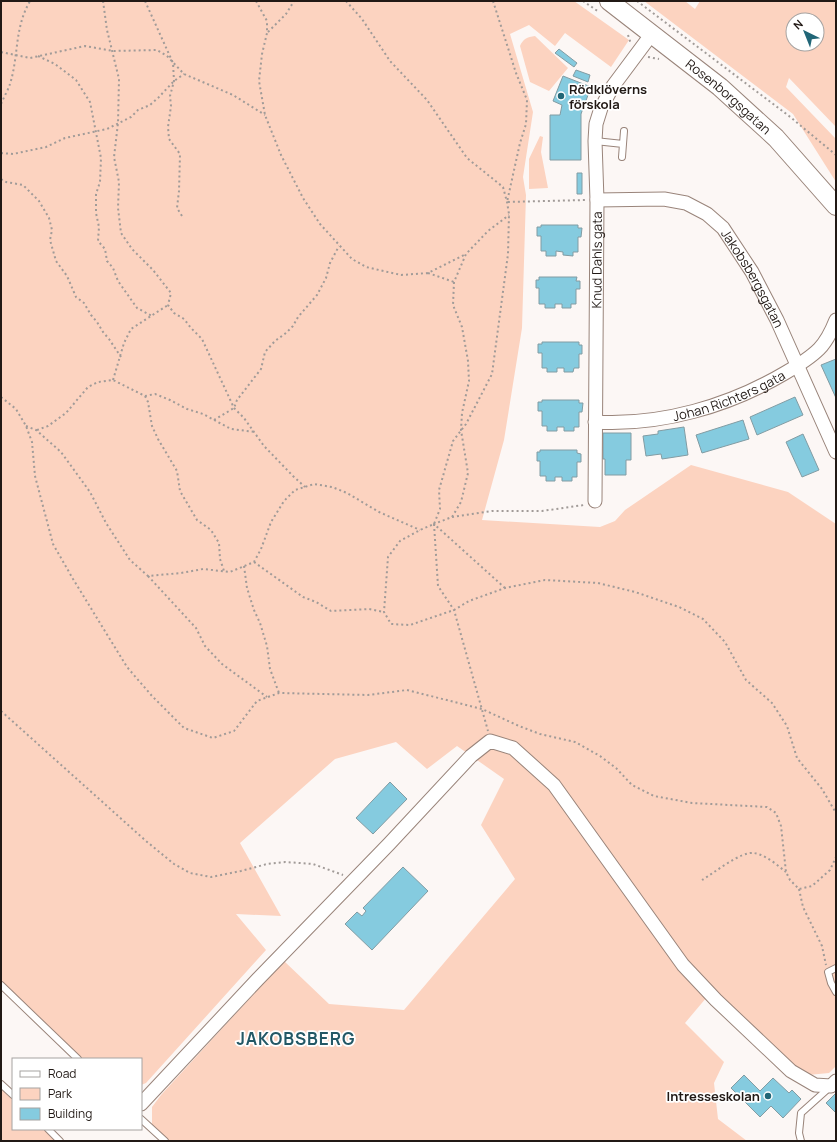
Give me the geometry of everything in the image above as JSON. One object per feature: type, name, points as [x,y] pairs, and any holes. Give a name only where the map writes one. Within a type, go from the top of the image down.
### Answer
[{"type":"street","name":"Rosenborgsgatan","points":[[604,7],[651,35],[720,87],[770,133],[836,206]]},
{"type":"street","name":"Knud Dahls gata","points":[[595,501],[597,200],[595,141],[596,124],[601,108],[613,86],[651,35]]},
{"type":"street","name":"Jakobsbergsgatan","points":[[597,200],[674,200],[696,207],[714,219],[723,228],[752,272],[777,320],[836,452]]},
{"type":"street","name":"Johan Richters gata","points":[[595,422],[613,423],[662,418],[698,410],[761,387],[812,356],[830,334],[836,320]]},
{"type":"street","points":[[142,1103],[471,756],[490,741],[513,748],[554,785],[683,965],[716,1000],[791,1071],[815,1085],[833,1083]]},
{"type":"lane","points":[[622,157],[624,131]]},
{"type":"lane","points":[[595,141],[623,144]]},
{"type":"lane","points":[[836,968],[828,972],[831,983],[836,992]]},
{"type":"lane","points":[[1,986],[77,1058]]},
{"type":"lane","points":[[801,1141],[799,1133],[802,1113],[833,1083]]},
{"type":"lane","points":[[1,1084],[12,1094]]},
{"type":"lane","points":[[142,1120],[165,1141]]},
{"type":"lane","points":[[49,1130],[60,1141]]},
{"type":"path","points":[[1,104],[10,84],[20,24],[30,1]]},
{"type":"path","points":[[103,1],[107,30],[119,79],[118,124],[114,157],[119,182],[118,208],[121,233],[132,250],[153,270],[171,293],[168,304],[132,329],[124,343],[113,380]]},
{"type":"path","points":[[145,1],[173,63],[174,81],[170,96],[171,106],[168,127],[169,139],[180,154],[177,208],[182,216]]},
{"type":"path","points":[[256,1],[267,21],[267,33],[262,54],[259,81],[265,115],[281,155],[304,198],[320,224],[352,259],[366,267],[401,275],[428,273],[466,254],[488,231],[509,214]]},
{"type":"path","points":[[267,33],[286,14],[294,1]]},
{"type":"path","points":[[346,1],[362,19],[390,61],[428,100],[467,158],[503,187],[507,202],[509,214],[508,254],[492,374],[466,424],[453,441],[439,490],[440,509],[434,524],[438,586],[454,610],[490,741]]},
{"type":"path","points":[[493,1],[516,73],[528,100],[526,124],[520,143],[507,202]]},
{"type":"path","points":[[583,1],[588,4],[604,7]]},
{"type":"path","points":[[636,1],[789,116],[836,155]]},
{"type":"path","points":[[623,31],[628,35],[631,44],[648,58],[659,58],[665,63]]},
{"type":"path","points":[[1,52],[30,58],[85,46],[113,51],[157,50],[166,56],[184,74],[233,95],[265,115]]},
{"type":"path","points":[[38,56],[55,64],[76,80],[90,102],[101,158],[100,182],[96,194],[96,213],[99,227],[98,241],[105,250],[107,261],[114,268],[118,281],[137,308],[152,316]]},
{"type":"path","points":[[1,153],[13,154],[46,147],[65,138],[118,124],[131,117],[138,110],[150,105],[174,81],[184,74]]},
{"type":"path","points":[[1,179],[6,182],[23,185],[39,201],[49,218],[52,230],[50,240],[56,261],[68,276],[76,297],[84,303],[102,332],[109,339],[121,357]]},
{"type":"path","points":[[507,202],[597,200]]},
{"type":"path","points":[[214,420],[234,408],[237,400],[261,369],[265,352],[275,341],[290,329],[317,295],[326,278],[330,263],[339,246]]},
{"type":"path","points":[[452,517],[461,502],[468,473],[461,430],[462,413],[469,381],[468,361],[462,327],[453,305],[454,282],[466,254]]},
{"type":"path","points":[[428,273],[454,282]]},
{"type":"path","points":[[168,304],[174,313],[184,319],[202,339],[234,408],[244,418],[264,446],[293,476],[306,487]]},
{"type":"path","points":[[36,430],[48,426],[66,413],[88,387],[98,382],[113,380],[145,396],[148,402],[152,426],[177,471],[180,491],[197,520],[211,530],[219,543],[220,559],[224,571]]},
{"type":"path","points":[[145,396],[156,394],[187,409],[203,414],[232,429],[255,432]]},
{"type":"path","points":[[1,397],[16,409],[26,426],[32,442],[35,476],[54,544],[73,579],[127,668],[184,728],[213,738],[234,731],[257,700],[279,693],[368,695],[406,690],[482,708],[518,726],[540,734],[576,742],[600,756],[616,768],[632,785],[654,796],[692,803],[767,807],[776,813],[781,826],[786,872],[790,880],[799,889],[803,907],[822,946],[828,972]]},
{"type":"path","points":[[26,426],[36,430],[61,452],[90,492],[106,523],[130,560],[148,576],[196,628],[205,646],[222,664],[267,697]]},
{"type":"path","points":[[148,576],[203,569],[230,572],[254,562],[261,549],[271,522],[284,501],[294,490],[314,484],[332,487],[347,493],[379,512],[420,530]]},
{"type":"path","points":[[595,501],[580,506],[542,511],[492,511],[452,517],[420,530],[400,541],[388,557],[384,612],[391,624],[410,625],[454,610],[469,601],[504,588],[545,580],[598,583],[635,592],[678,607],[703,619],[725,642],[746,680],[772,703],[787,726],[797,758],[822,789],[836,813]]},
{"type":"path","points":[[434,524],[504,588]]},
{"type":"path","points":[[254,562],[303,597],[316,602],[330,611],[368,609],[384,612]]},
{"type":"path","points":[[244,566],[247,588],[260,623],[267,646],[270,669],[279,693]]},
{"type":"path","points":[[1,711],[146,841],[174,864],[190,874],[211,877],[267,864],[286,862],[313,864],[354,880]]},
{"type":"path","points":[[702,880],[742,856],[754,853],[768,858],[786,872]]},
{"type":"path","points":[[799,889],[812,886],[830,870],[836,857]]},
{"type":"green space","points":[[1,1],[574,1],[629,40],[611,67],[565,33],[555,46],[529,25],[510,34],[533,112],[523,177],[526,195],[522,328],[504,440],[482,520],[600,527],[615,521],[625,510],[691,465],[788,492],[836,524],[836,1066],[829,1073],[808,1075],[793,1067],[712,991],[685,1023],[724,1062],[714,1083],[718,1119],[747,1141],[165,1141],[152,1129],[152,1107],[161,1095],[284,961],[329,1004],[404,1010],[515,879],[481,825],[504,779],[457,746],[427,769],[396,742],[335,759],[240,843],[281,916],[236,914],[266,950],[146,1083],[142,1085],[142,1058],[77,1058],[1,985]]},
{"type":"green space","points":[[644,1],[685,1],[695,9],[700,1],[836,1],[836,127],[789,78],[786,87],[836,139],[836,182],[793,114]]},
{"type":"green space","points":[[535,36],[568,68],[549,91],[530,82],[520,46],[526,39]]},
{"type":"green space","points":[[540,136],[543,137],[541,152],[548,188],[529,189],[529,159]]},
{"type":"green space","points":[[1,1084],[12,1094],[12,1130],[49,1130],[60,1141],[1,1141]]},
{"type":"building","points":[[559,49],[577,63],[574,67],[555,53]]},
{"type":"building","points":[[576,70],[590,75],[588,82],[573,76]]},
{"type":"building","points":[[563,76],[591,87],[581,114],[581,160],[550,160],[550,115],[560,115],[562,105],[553,101]]},
{"type":"building","points":[[577,173],[582,173],[582,194],[577,194]]},
{"type":"building","points":[[541,225],[578,225],[578,228],[582,228],[581,237],[578,237],[578,252],[573,252],[573,256],[563,255],[563,252],[556,251],[556,256],[546,256],[546,251],[541,251],[541,236],[537,236],[537,227],[541,227]]},
{"type":"building","points":[[539,277],[577,277],[576,281],[580,281],[580,289],[576,289],[576,304],[571,304],[571,308],[562,308],[562,304],[555,304],[555,308],[545,308],[545,304],[539,304],[539,288],[536,288],[536,280],[539,280]]},
{"type":"building","points":[[542,342],[579,342],[579,345],[582,345],[582,354],[579,354],[579,368],[574,368],[573,372],[564,372],[564,368],[557,368],[557,372],[547,372],[547,368],[542,368],[542,353],[538,353],[538,344],[542,344]]},
{"type":"building","points":[[836,359],[836,398],[821,365]]},
{"type":"building","points":[[795,397],[803,415],[757,435],[750,417]]},
{"type":"building","points":[[542,400],[579,400],[579,403],[583,403],[582,412],[579,412],[579,427],[574,427],[574,431],[564,431],[564,427],[557,427],[557,431],[547,431],[547,426],[542,426],[542,411],[538,411],[538,402],[542,402]]},
{"type":"building","points":[[743,420],[749,439],[702,453],[696,435]]},
{"type":"building","points":[[684,427],[688,455],[662,459],[661,454],[646,456],[643,436],[658,434],[658,431]]},
{"type":"building","points":[[603,433],[631,433],[631,460],[626,460],[626,475],[605,475],[605,459],[603,459]]},
{"type":"building","points":[[803,434],[819,470],[802,477],[786,442]]},
{"type":"building","points":[[540,450],[577,450],[577,453],[581,454],[581,462],[577,462],[577,477],[572,477],[572,481],[562,481],[562,477],[555,477],[555,481],[546,481],[546,476],[540,476],[540,461],[537,461],[537,452],[540,452]]},
{"type":"building","points":[[390,782],[407,799],[373,834],[356,818]]},
{"type":"building","points":[[403,867],[428,891],[372,950],[345,924],[357,912],[362,916],[366,911],[363,908]]},
{"type":"building","name":"Intresseskolan","points":[[744,1075],[760,1091],[773,1078],[789,1093],[792,1090],[801,1099],[783,1118],[771,1106],[760,1117],[731,1088]]},
{"type":"building","points":[[836,1093],[836,1113],[826,1103]]},
{"type":"place","name":"Rödklöverns förskola","points":[[561,96]]},
{"type":"place","name":"Intresseskolan","points":[[768,1096]]},
{"type":"district","name":"JAKOBSBERG","points":[[296,1038]]}]
